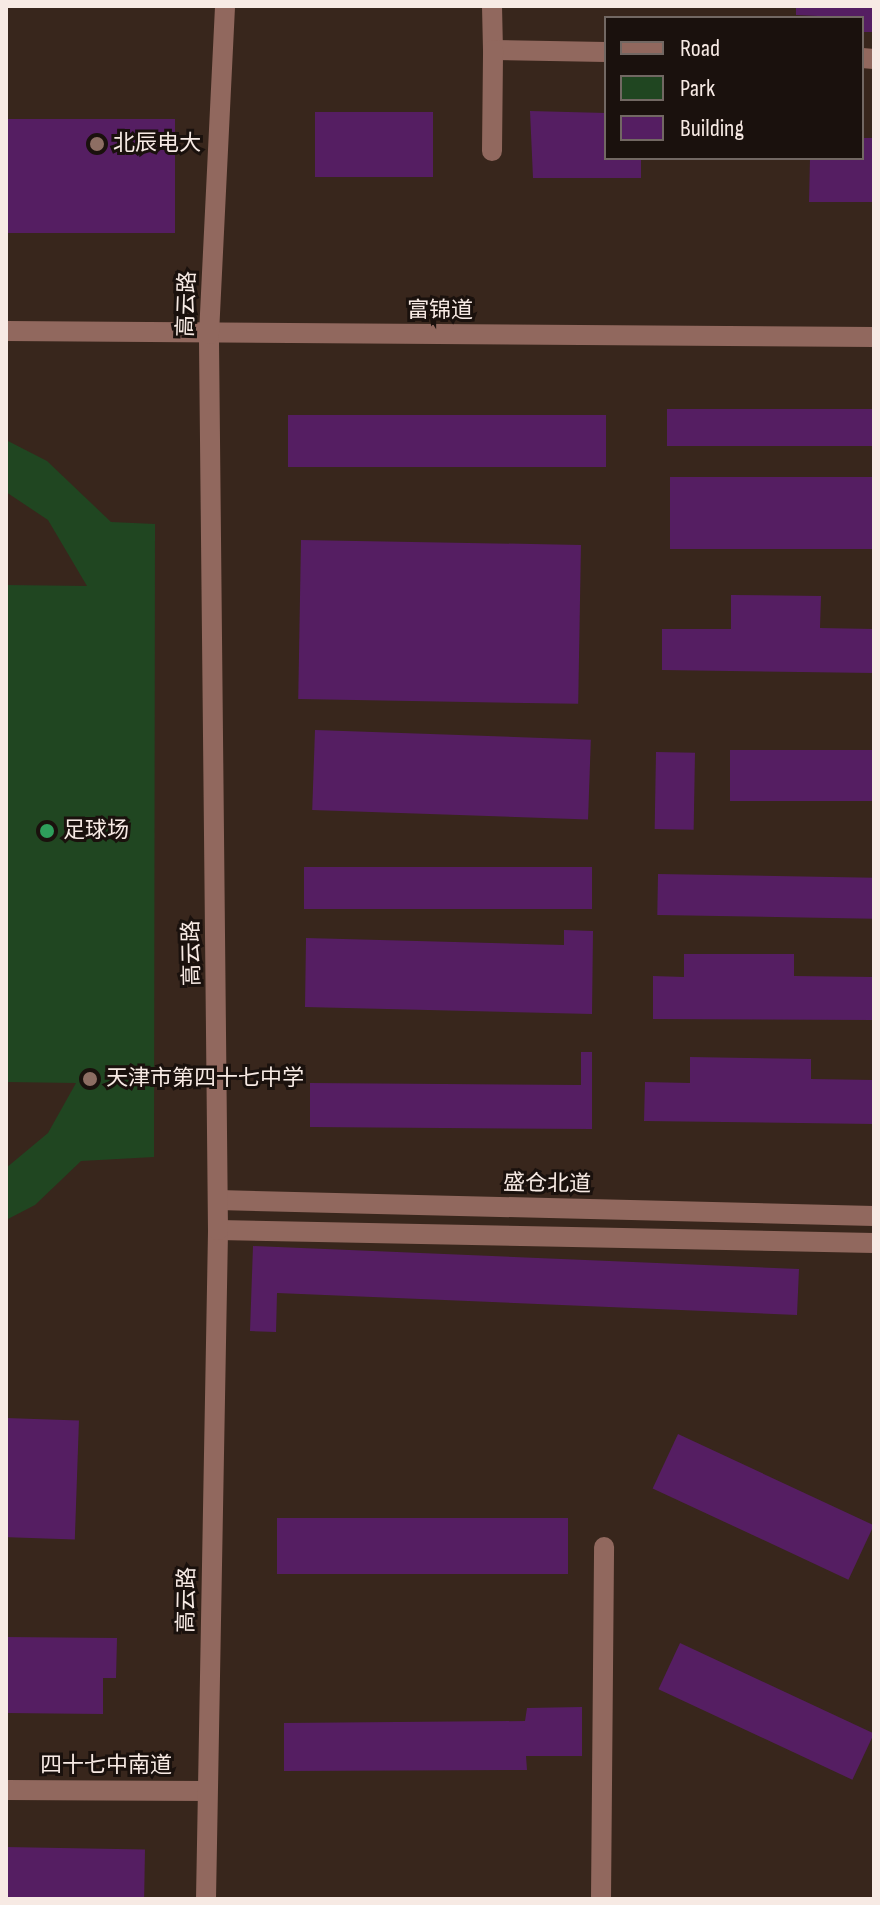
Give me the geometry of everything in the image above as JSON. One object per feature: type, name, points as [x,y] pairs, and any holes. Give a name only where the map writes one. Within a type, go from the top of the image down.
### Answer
[{"type":"street","name":"高云路","points":[[206,1899],[218,1230],[209,334],[225,6]]},
{"type":"street","points":[[492,6],[492,151]]},
{"type":"street","points":[[493,50],[604,52]]},
{"type":"street","name":"富锦道","points":[[6,331],[874,337]]},
{"type":"street","name":"盛仓北道","points":[[218,1200],[874,1216]]},
{"type":"street","points":[[218,1230],[874,1243]]},
{"type":"street","points":[[601,1899],[604,1547]]},
{"type":"street","name":"四十七中南道","points":[[6,1790],[207,1791]]},
{"type":"green space","points":[[6,440],[47,461],[111,522],[155,524],[154,1157],[81,1161],[35,1205],[6,1220],[6,1168],[48,1133],[76,1083],[6,1082],[6,585],[87,586],[48,520],[6,492]]},
{"type":"building","points":[[796,6],[874,6],[874,32],[864,32],[864,16],[796,15]]},
{"type":"building","points":[[530,111],[604,113],[604,160],[641,160],[641,178],[533,178]]},
{"type":"building","points":[[315,112],[433,112],[433,177],[315,177]]},
{"type":"building","points":[[6,119],[175,119],[175,233],[6,233]]},
{"type":"building","points":[[864,138],[874,138],[874,202],[809,202],[810,160],[864,160]]},
{"type":"building","points":[[667,409],[874,409],[874,446],[667,446]]},
{"type":"building","points":[[288,415],[606,415],[606,467],[288,467]]},
{"type":"building","points":[[670,477],[874,477],[874,549],[670,549]]},
{"type":"building","points":[[301,540],[581,545],[578,704],[298,699]]},
{"type":"building","points":[[731,595],[821,596],[820,628],[874,629],[874,673],[662,670],[662,629],[731,629]]},
{"type":"building","points":[[315,730],[591,740],[588,820],[312,810]]},
{"type":"building","points":[[730,750],[874,750],[874,801],[730,801]]},
{"type":"building","points":[[656,752],[695,753],[694,830],[655,829]]},
{"type":"building","points":[[304,867],[592,867],[592,909],[304,909]]},
{"type":"building","points":[[658,874],[874,878],[873,919],[657,915]]},
{"type":"building","points":[[564,930],[593,931],[592,1014],[305,1007],[306,938],[564,945]]},
{"type":"building","points":[[684,954],[794,954],[794,976],[874,977],[874,1020],[653,1019],[653,976],[684,977]]},
{"type":"building","points":[[581,1052],[592,1052],[592,1129],[310,1127],[310,1083],[581,1085]]},
{"type":"building","points":[[690,1057],[811,1059],[811,1079],[874,1080],[874,1124],[644,1121],[645,1082],[690,1083]]},
{"type":"building","points":[[253,1246],[799,1269],[797,1315],[277,1293],[276,1332],[250,1331]]},
{"type":"building","points":[[6,1418],[79,1421],[75,1539],[6,1537]]},
{"type":"building","points":[[678,1434],[874,1525],[848,1580],[653,1488]]},
{"type":"building","points":[[277,1518],[568,1518],[568,1574],[277,1574]]},
{"type":"building","points":[[6,1637],[117,1638],[116,1678],[103,1678],[103,1714],[6,1713]]},
{"type":"building","points":[[680,1643],[874,1733],[852,1780],[658,1689]]},
{"type":"building","points":[[582,1707],[582,1756],[526,1756],[527,1770],[284,1771],[284,1723],[525,1721],[527,1708]]},
{"type":"building","points":[[6,1847],[145,1849],[144,1899],[6,1899]]},
{"type":"place","name":"北辰电大","points":[[97,144]]},
{"type":"place","name":"足球场","points":[[47,831]]},
{"type":"place","name":"天津市第四十七中学","points":[[90,1079]]}]
